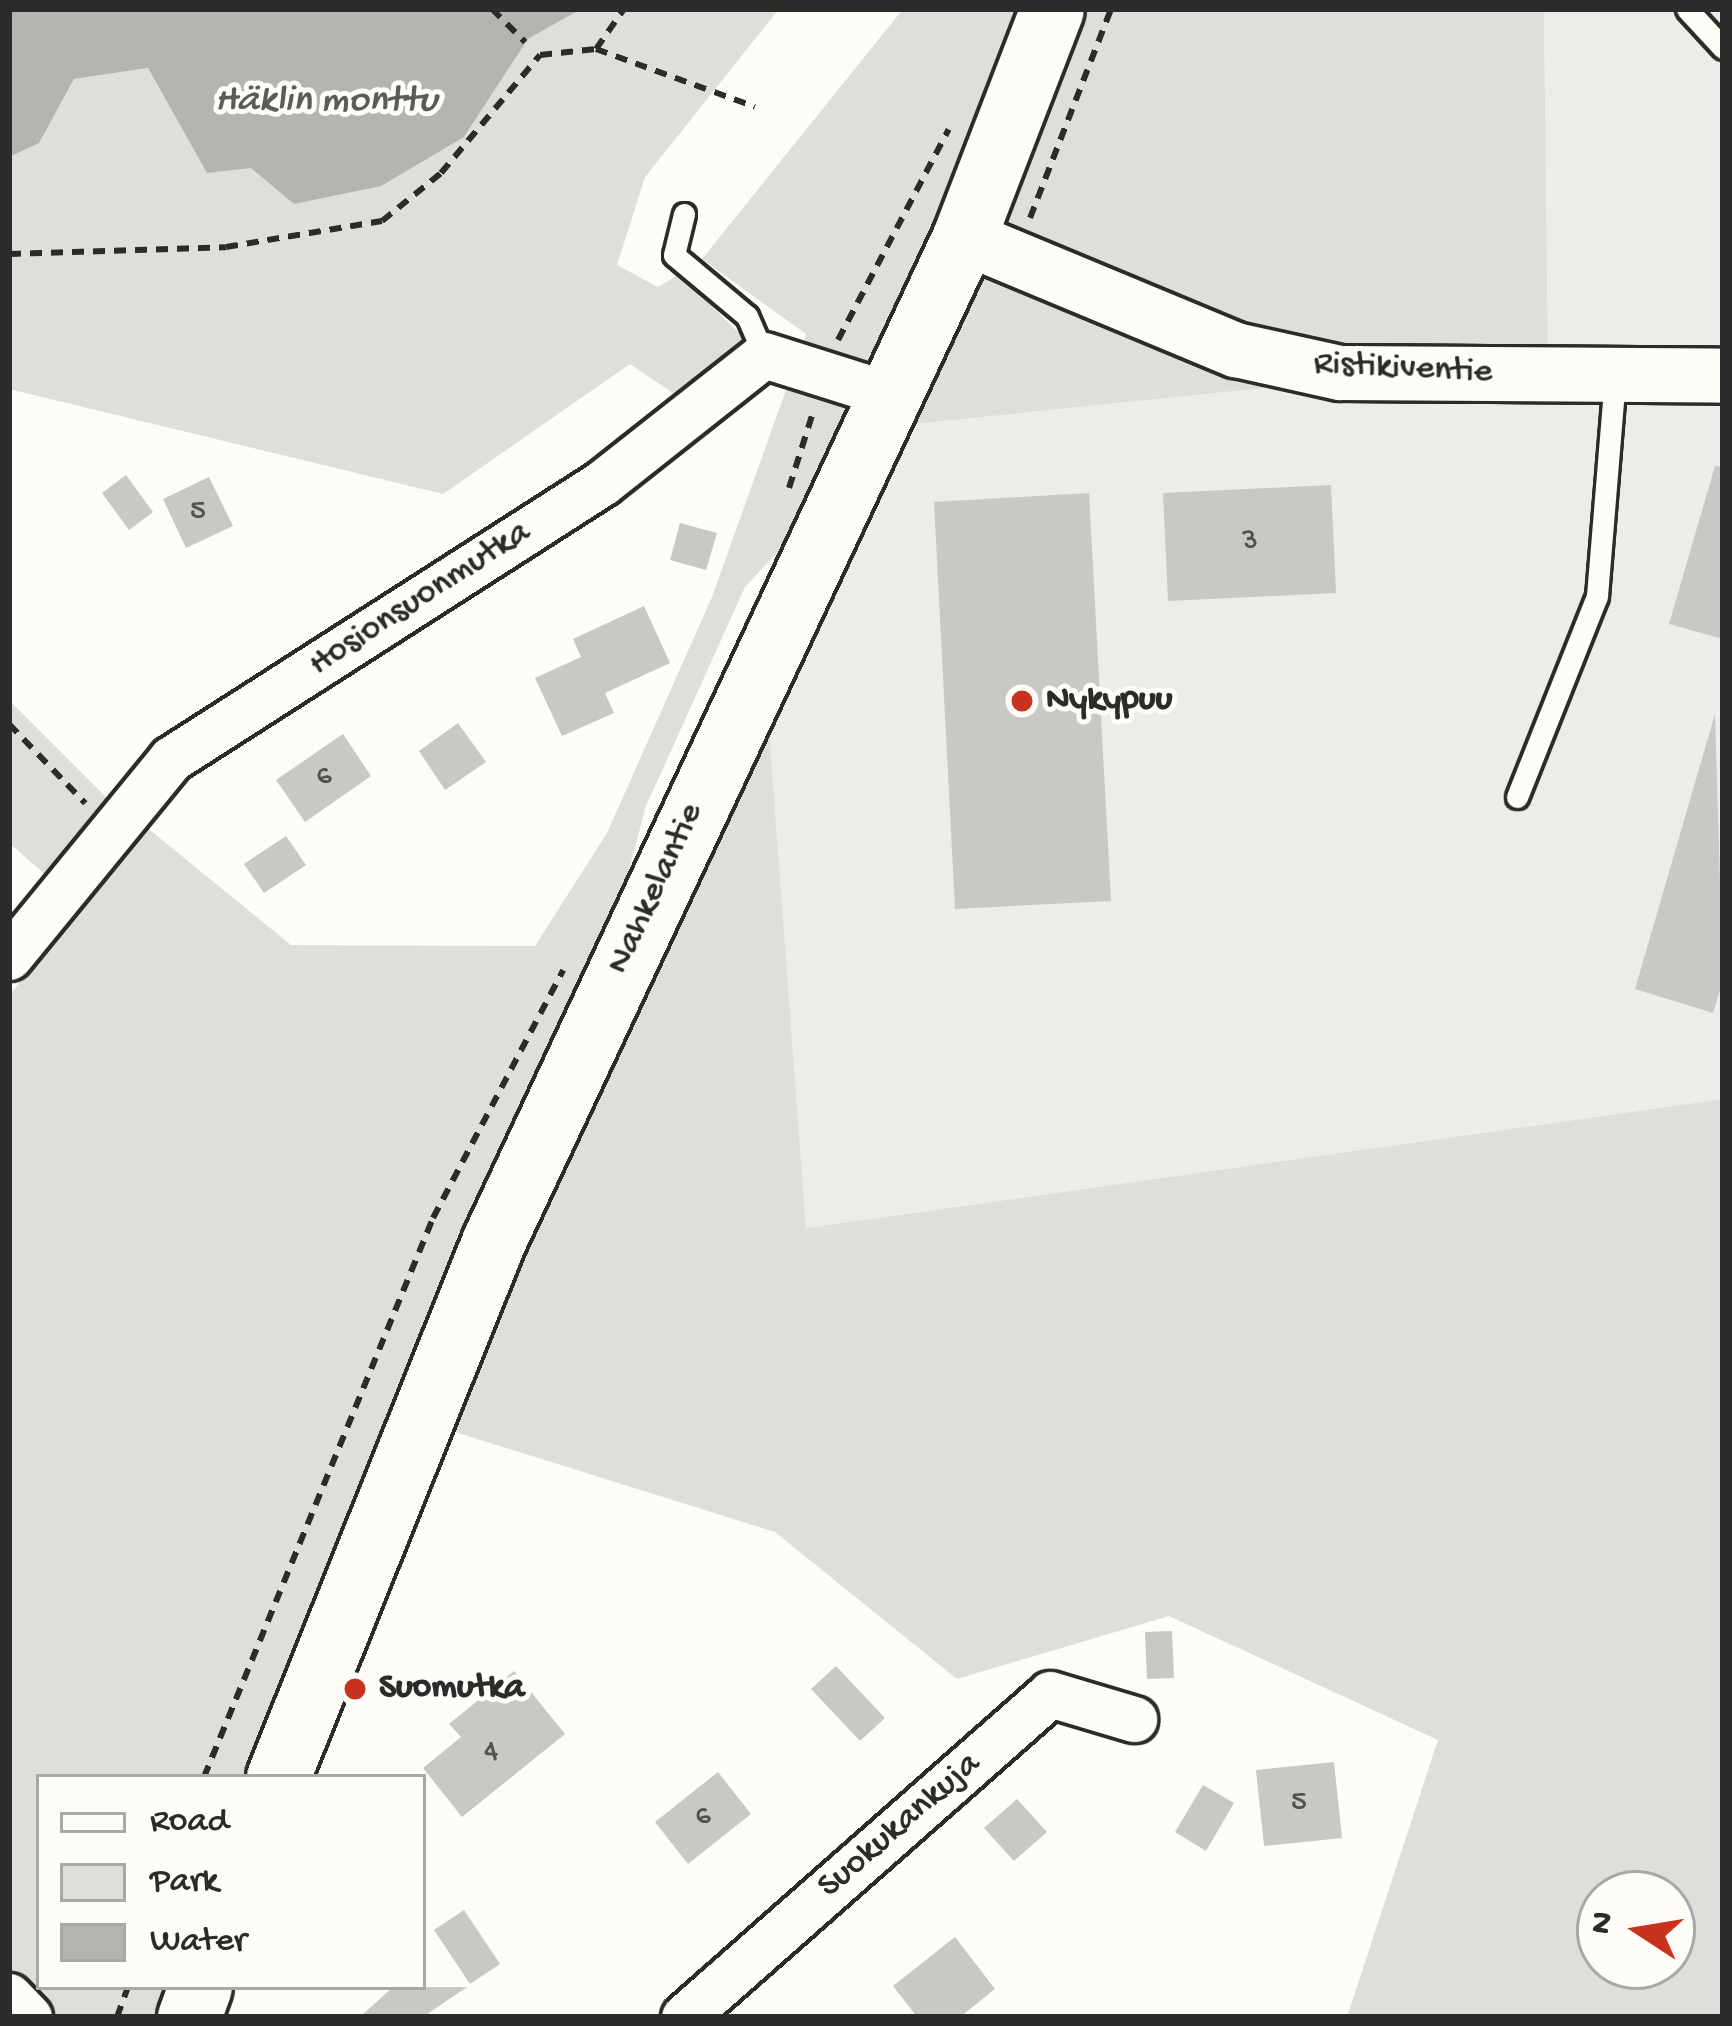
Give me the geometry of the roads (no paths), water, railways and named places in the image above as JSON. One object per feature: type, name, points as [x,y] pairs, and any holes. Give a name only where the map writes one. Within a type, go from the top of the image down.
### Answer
[{"type":"main road","name":"Nahkelantie","points":[[279,1774],[494,1240],[888,394],[989,247],[1052,9]]},
{"type":"street","name":"Ristikiventie","points":[[989,247],[1236,350],[1340,373],[1723,376]]},
{"type":"street","points":[[764,356],[888,394]]},
{"type":"street","name":"Hosionsuonmutka","points":[[9,957],[108,827],[171,759],[602,484],[764,356]]},
{"type":"street","name":"Suokukankuja","points":[[684,2017],[1050,1694],[1134,1719]]},
{"type":"street","points":[[9,1996],[29,2017]]},
{"type":"lane","points":[[1687,9],[1723,48]]},
{"type":"lane","points":[[683,214],[674,255],[747,316],[764,356]]},
{"type":"lane","points":[[1517,797],[1597,596],[1615,375]]},
{"type":"water","name":"Häklin monttu","points":[[9,9],[581,9],[528,39],[464,137],[381,186],[294,204],[251,168],[207,173],[148,68],[74,79],[39,143],[9,157]]},
{"type":"place","name":"Nykypuu","points":[[1022,701]]},
{"type":"place","name":"Suomutka","points":[[355,1689]]}]
